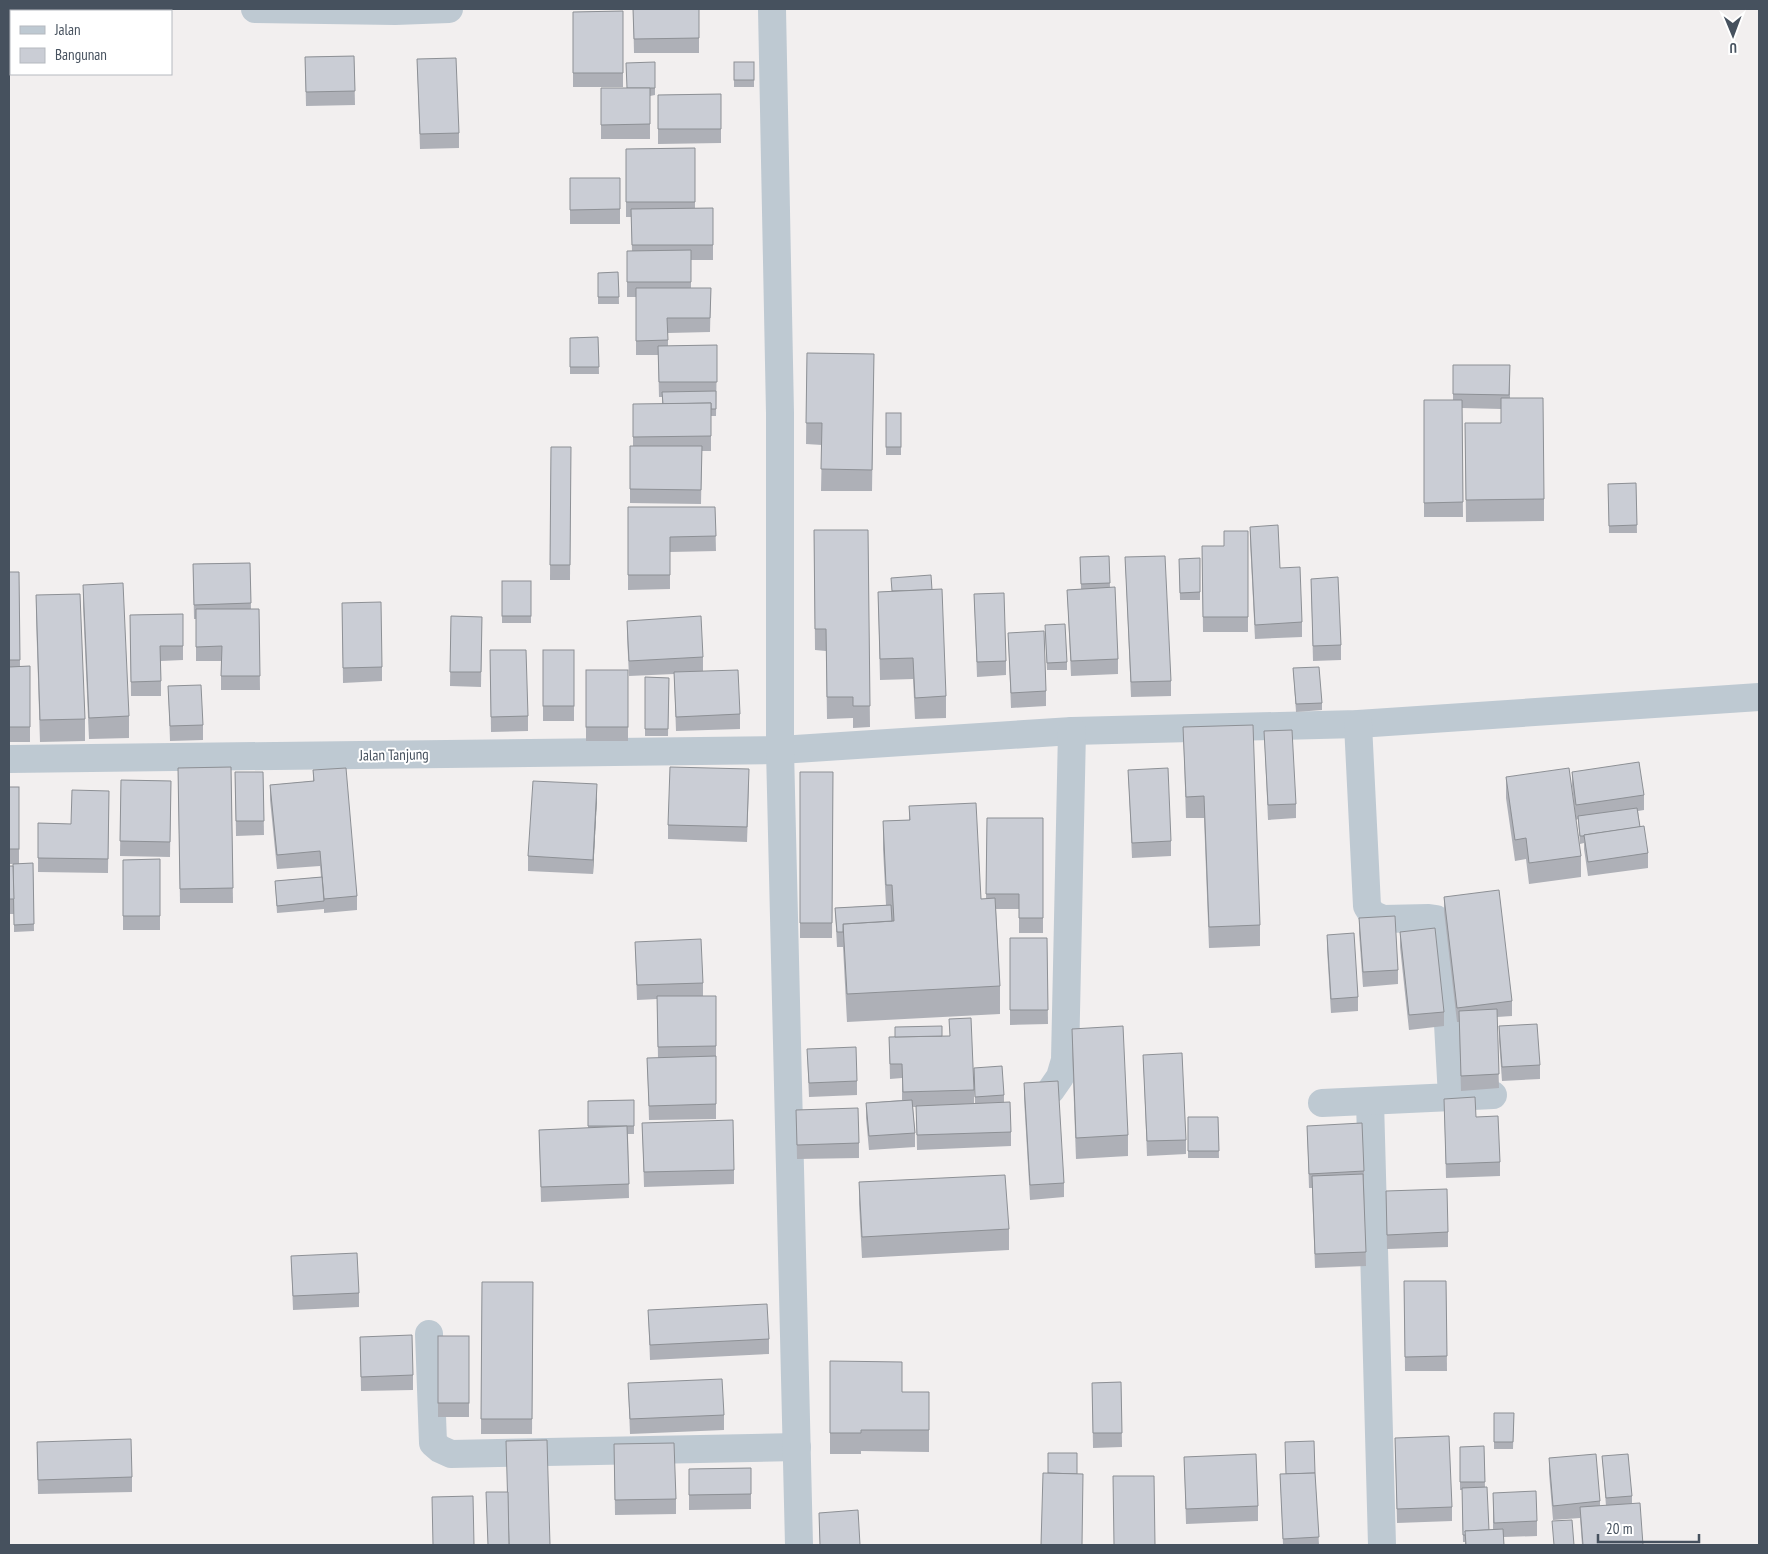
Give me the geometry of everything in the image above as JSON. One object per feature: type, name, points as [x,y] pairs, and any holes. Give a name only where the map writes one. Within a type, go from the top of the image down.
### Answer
[{"type":"street","points":[[255,9],[395,11],[449,9]]},
{"type":"street","points":[[772,9],[780,413],[780,750],[799,1545]]},
{"type":"street","name":"Jalan Tanjung","points":[[9,759],[780,750],[1072,731],[1358,724],[1759,697]]},
{"type":"street","points":[[1358,724],[1367,906],[1372,914],[1383,919],[1436,919],[1441,929],[1444,951],[1452,1097]]},
{"type":"street","points":[[1051,1090],[1060,1077],[1065,1060],[1072,731]]},
{"type":"street","points":[[1322,1102],[1493,1095]]},
{"type":"street","points":[[1370,1100],[1382,1545]]},
{"type":"street","points":[[429,1334],[433,1443],[451,1454],[796,1447]]},
{"type":"building","points":[[633,9],[699,9],[699,38],[634,39]]},
{"type":"building","points":[[623,11],[623,73],[573,73],[573,12]]},
{"type":"building","points":[[354,56],[355,91],[306,92],[305,57]]},
{"type":"building","points":[[456,58],[459,133],[420,134],[417,59]]},
{"type":"building","points":[[655,62],[655,88],[627,88],[626,63]]},
{"type":"building","points":[[734,62],[754,62],[754,80],[734,80]]},
{"type":"building","points":[[601,88],[650,88],[650,124],[601,125]]},
{"type":"building","points":[[721,94],[721,129],[658,129],[658,95]]},
{"type":"building","points":[[695,148],[695,202],[626,202],[626,149]]},
{"type":"building","points":[[570,178],[620,178],[620,209],[570,210]]},
{"type":"building","points":[[713,208],[713,245],[632,245],[631,209]]},
{"type":"building","points":[[691,250],[691,282],[627,282],[627,251]]},
{"type":"building","points":[[618,272],[619,297],[598,297],[598,273]]},
{"type":"building","points":[[636,288],[711,288],[710,318],[667,318],[668,340],[636,341]]},
{"type":"building","points":[[598,337],[599,367],[570,367],[570,338]]},
{"type":"building","points":[[717,345],[717,382],[659,382],[658,346]]},
{"type":"building","points":[[807,353],[874,354],[872,470],[821,469],[822,423],[806,423]]},
{"type":"building","points":[[1453,365],[1510,365],[1509,395],[1453,394]]},
{"type":"building","points":[[716,391],[716,409],[711,409],[711,403],[663,404],[662,392]]},
{"type":"building","points":[[1501,398],[1543,398],[1544,499],[1466,500],[1465,423],[1501,423]]},
{"type":"building","points":[[1424,400],[1462,400],[1463,502],[1424,503]]},
{"type":"building","points":[[711,403],[711,436],[633,437],[633,404]]},
{"type":"building","points":[[886,413],[901,413],[901,447],[886,447]]},
{"type":"building","points":[[630,446],[702,446],[701,490],[630,489]]},
{"type":"building","points":[[551,447],[571,447],[570,565],[550,565]]},
{"type":"building","points":[[1636,483],[1637,525],[1609,526],[1608,484]]},
{"type":"building","points":[[628,507],[715,507],[716,536],[670,537],[670,575],[628,575]]},
{"type":"building","points":[[1278,525],[1280,568],[1300,567],[1302,622],[1255,625],[1250,527]]},
{"type":"building","points":[[814,530],[868,530],[870,706],[853,706],[853,697],[827,697],[826,629],[815,629]]},
{"type":"building","points":[[1224,531],[1248,531],[1248,617],[1203,617],[1202,546],[1224,546]]},
{"type":"building","points":[[1109,556],[1110,583],[1081,584],[1080,557]]},
{"type":"building","points":[[1165,556],[1171,681],[1131,682],[1125,557]]},
{"type":"building","points":[[1200,558],[1200,592],[1180,593],[1179,559]]},
{"type":"building","points":[[250,563],[251,603],[194,605],[193,564]]},
{"type":"building","points":[[9,572],[19,572],[20,660],[9,660]]},
{"type":"building","points":[[931,575],[932,590],[892,591],[891,578]]},
{"type":"building","points":[[1338,577],[1341,645],[1313,646],[1311,579]]},
{"type":"building","points":[[502,581],[531,581],[531,616],[502,616]]},
{"type":"building","points":[[123,583],[129,716],[89,718],[83,585]]},
{"type":"building","points":[[1115,587],[1118,659],[1071,661],[1067,590]]},
{"type":"building","points":[[942,589],[946,696],[915,698],[913,658],[880,659],[878,592]]},
{"type":"building","points":[[1004,593],[1006,661],[977,662],[974,594]]},
{"type":"building","points":[[80,594],[85,719],[40,720],[36,595]]},
{"type":"building","points":[[381,602],[382,667],[343,668],[342,603]]},
{"type":"building","points":[[196,609],[259,609],[260,676],[221,676],[222,646],[196,647]]},
{"type":"building","points":[[183,614],[183,646],[160,646],[161,681],[131,682],[130,615]]},
{"type":"building","points":[[451,616],[482,617],[481,672],[450,672]]},
{"type":"building","points":[[701,616],[703,657],[629,661],[627,621]]},
{"type":"building","points":[[1065,624],[1067,662],[1047,663],[1045,625]]},
{"type":"building","points":[[1044,631],[1046,691],[1011,693],[1008,633]]},
{"type":"building","points":[[490,650],[526,650],[528,716],[491,717]]},
{"type":"building","points":[[543,650],[574,650],[574,706],[543,706]]},
{"type":"building","points":[[30,666],[30,727],[9,727],[9,667]]},
{"type":"building","points":[[1319,667],[1322,703],[1296,704],[1293,668]]},
{"type":"building","points":[[586,670],[628,670],[628,727],[586,727]]},
{"type":"building","points":[[738,670],[740,714],[676,717],[674,672]]},
{"type":"building","points":[[645,677],[669,678],[668,729],[645,729]]},
{"type":"building","points":[[201,685],[203,725],[170,726],[168,686]]},
{"type":"building","points":[[1253,725],[1260,925],[1209,927],[1204,796],[1186,797],[1183,727]]},
{"type":"building","points":[[1292,730],[1296,804],[1268,805],[1264,731]]},
{"type":"building","points":[[1639,762],[1644,795],[1576,805],[1572,772]]},
{"type":"building","points":[[231,767],[233,888],[180,889],[178,768]]},
{"type":"building","points":[[670,767],[749,769],[747,827],[668,825]]},
{"type":"building","points":[[346,768],[357,896],[324,899],[320,851],[277,855],[270,785],[314,781],[313,770]]},
{"type":"building","points":[[1168,768],[1171,841],[1132,843],[1128,770]]},
{"type":"building","points":[[1569,768],[1581,856],[1529,863],[1526,838],[1515,840],[1506,777]]},
{"type":"building","points":[[235,772],[263,772],[264,821],[236,821]]},
{"type":"building","points":[[800,772],[833,772],[832,923],[800,923]]},
{"type":"building","points":[[121,780],[171,781],[170,842],[120,841]]},
{"type":"building","points":[[533,781],[597,784],[593,860],[528,856]]},
{"type":"building","points":[[9,787],[19,787],[19,849],[9,849]]},
{"type":"building","points":[[72,790],[109,791],[108,859],[38,858],[38,823],[71,824]]},
{"type":"building","points":[[976,803],[981,899],[995,898],[1000,986],[847,994],[843,924],[894,921],[892,885],[886,885],[883,821],[910,820],[909,806]]},
{"type":"building","points":[[1637,808],[1640,827],[1580,836],[1578,816]]},
{"type":"building","points":[[987,818],[1043,818],[1043,918],[1019,918],[1019,894],[986,894]]},
{"type":"building","points":[[1644,826],[1648,853],[1588,862],[1584,835]]},
{"type":"building","points":[[160,859],[160,916],[123,916],[123,860]]},
{"type":"building","points":[[33,863],[34,924],[14,925],[13,864]]},
{"type":"building","points":[[9,866],[13,866],[14,899],[9,899]]},
{"type":"building","points":[[322,877],[324,901],[277,906],[275,881]]},
{"type":"building","points":[[1499,890],[1512,1001],[1457,1008],[1444,897]]},
{"type":"building","points":[[891,905],[892,921],[843,924],[843,932],[837,932],[835,908]]},
{"type":"building","points":[[1395,916],[1398,970],[1363,972],[1359,918]]},
{"type":"building","points":[[1435,928],[1444,1012],[1409,1015],[1400,932]]},
{"type":"building","points":[[1354,933],[1358,997],[1331,999],[1327,935]]},
{"type":"building","points":[[1010,938],[1047,938],[1048,1010],[1010,1010]]},
{"type":"building","points":[[701,939],[703,983],[637,985],[635,942]]},
{"type":"building","points":[[657,996],[716,996],[716,1046],[658,1047]]},
{"type":"building","points":[[1497,1009],[1499,1074],[1461,1076],[1459,1011]]},
{"type":"building","points":[[971,1018],[974,1090],[903,1092],[902,1064],[890,1064],[889,1037],[950,1036],[949,1019]]},
{"type":"building","points":[[1537,1024],[1540,1065],[1502,1067],[1499,1026]]},
{"type":"building","points":[[942,1026],[942,1036],[895,1037],[895,1027]]},
{"type":"building","points":[[1123,1026],[1128,1135],[1076,1138],[1072,1029]]},
{"type":"building","points":[[856,1047],[857,1081],[809,1083],[807,1049]]},
{"type":"building","points":[[1182,1053],[1186,1140],[1147,1141],[1143,1055]]},
{"type":"building","points":[[716,1056],[716,1104],[649,1106],[647,1058]]},
{"type":"building","points":[[1002,1066],[1004,1095],[975,1097],[974,1068]]},
{"type":"building","points":[[1058,1081],[1064,1183],[1030,1185],[1024,1083]]},
{"type":"building","points":[[1475,1097],[1476,1117],[1498,1116],[1500,1162],[1446,1164],[1444,1099]]},
{"type":"building","points":[[634,1100],[634,1126],[588,1126],[588,1101]]},
{"type":"building","points":[[912,1100],[915,1133],[869,1136],[866,1103]]},
{"type":"building","points":[[1010,1102],[1011,1132],[917,1135],[916,1106]]},
{"type":"building","points":[[858,1108],[859,1143],[797,1145],[796,1110]]},
{"type":"building","points":[[1188,1117],[1218,1117],[1219,1151],[1188,1151]]},
{"type":"building","points":[[733,1120],[734,1170],[644,1172],[642,1123]]},
{"type":"building","points":[[1362,1123],[1364,1171],[1309,1174],[1307,1126]]},
{"type":"building","points":[[627,1126],[629,1184],[541,1187],[539,1130]]},
{"type":"building","points":[[1363,1174],[1366,1252],[1315,1254],[1312,1176]]},
{"type":"building","points":[[1005,1175],[1009,1229],[862,1237],[859,1182]]},
{"type":"building","points":[[1447,1189],[1448,1232],[1387,1235],[1386,1191]]},
{"type":"building","points":[[357,1253],[359,1293],[293,1296],[291,1256]]},
{"type":"building","points":[[1404,1281],[1446,1281],[1447,1356],[1405,1357]]},
{"type":"building","points":[[482,1282],[533,1282],[532,1419],[481,1419]]},
{"type":"building","points":[[767,1304],[769,1339],[650,1345],[648,1310]]},
{"type":"building","points":[[412,1335],[413,1375],[361,1377],[360,1337]]},
{"type":"building","points":[[438,1336],[469,1336],[469,1403],[438,1403]]},
{"type":"building","points":[[830,1361],[902,1362],[902,1392],[929,1392],[929,1430],[861,1430],[861,1433],[830,1433]]},
{"type":"building","points":[[722,1379],[724,1415],[630,1419],[628,1383]]},
{"type":"building","points":[[1121,1382],[1122,1433],[1093,1433],[1092,1383]]},
{"type":"building","points":[[1494,1413],[1514,1413],[1513,1442],[1494,1442]]},
{"type":"building","points":[[1449,1436],[1452,1507],[1397,1509],[1395,1438]]},
{"type":"building","points":[[131,1439],[132,1477],[38,1480],[37,1442]]},
{"type":"building","points":[[547,1440],[550,1545],[509,1545],[506,1441]]},
{"type":"building","points":[[1314,1441],[1315,1473],[1286,1474],[1285,1442]]},
{"type":"building","points":[[674,1443],[676,1499],[615,1500],[614,1444]]},
{"type":"building","points":[[1484,1446],[1485,1482],[1460,1482],[1460,1447]]},
{"type":"building","points":[[1048,1453],[1077,1453],[1077,1474],[1048,1473]]},
{"type":"building","points":[[1256,1454],[1258,1506],[1186,1509],[1184,1457]]},
{"type":"building","points":[[1596,1454],[1600,1501],[1553,1506],[1549,1458]]},
{"type":"building","points":[[1628,1454],[1632,1496],[1606,1498],[1602,1456]]},
{"type":"building","points":[[751,1468],[751,1494],[689,1495],[689,1469]]},
{"type":"building","points":[[1043,1473],[1083,1474],[1082,1545],[1041,1545]]},
{"type":"building","points":[[1315,1473],[1319,1537],[1283,1539],[1280,1474]]},
{"type":"building","points":[[1113,1476],[1154,1476],[1155,1545],[1114,1545]]},
{"type":"building","points":[[1487,1487],[1489,1530],[1465,1531],[1466,1535],[1463,1535],[1462,1488]]},
{"type":"building","points":[[1536,1491],[1537,1521],[1494,1523],[1493,1493]]},
{"type":"building","points":[[486,1492],[508,1492],[509,1545],[488,1545]]},
{"type":"building","points":[[473,1496],[474,1545],[433,1545],[432,1497]]},
{"type":"building","points":[[1640,1503],[1643,1545],[1583,1545],[1580,1507]]},
{"type":"building","points":[[858,1510],[860,1545],[820,1545],[819,1513]]},
{"type":"building","points":[[1572,1520],[1574,1545],[1554,1545],[1552,1521]]},
{"type":"building","points":[[1503,1529],[1504,1545],[1466,1545],[1465,1531]]}]
